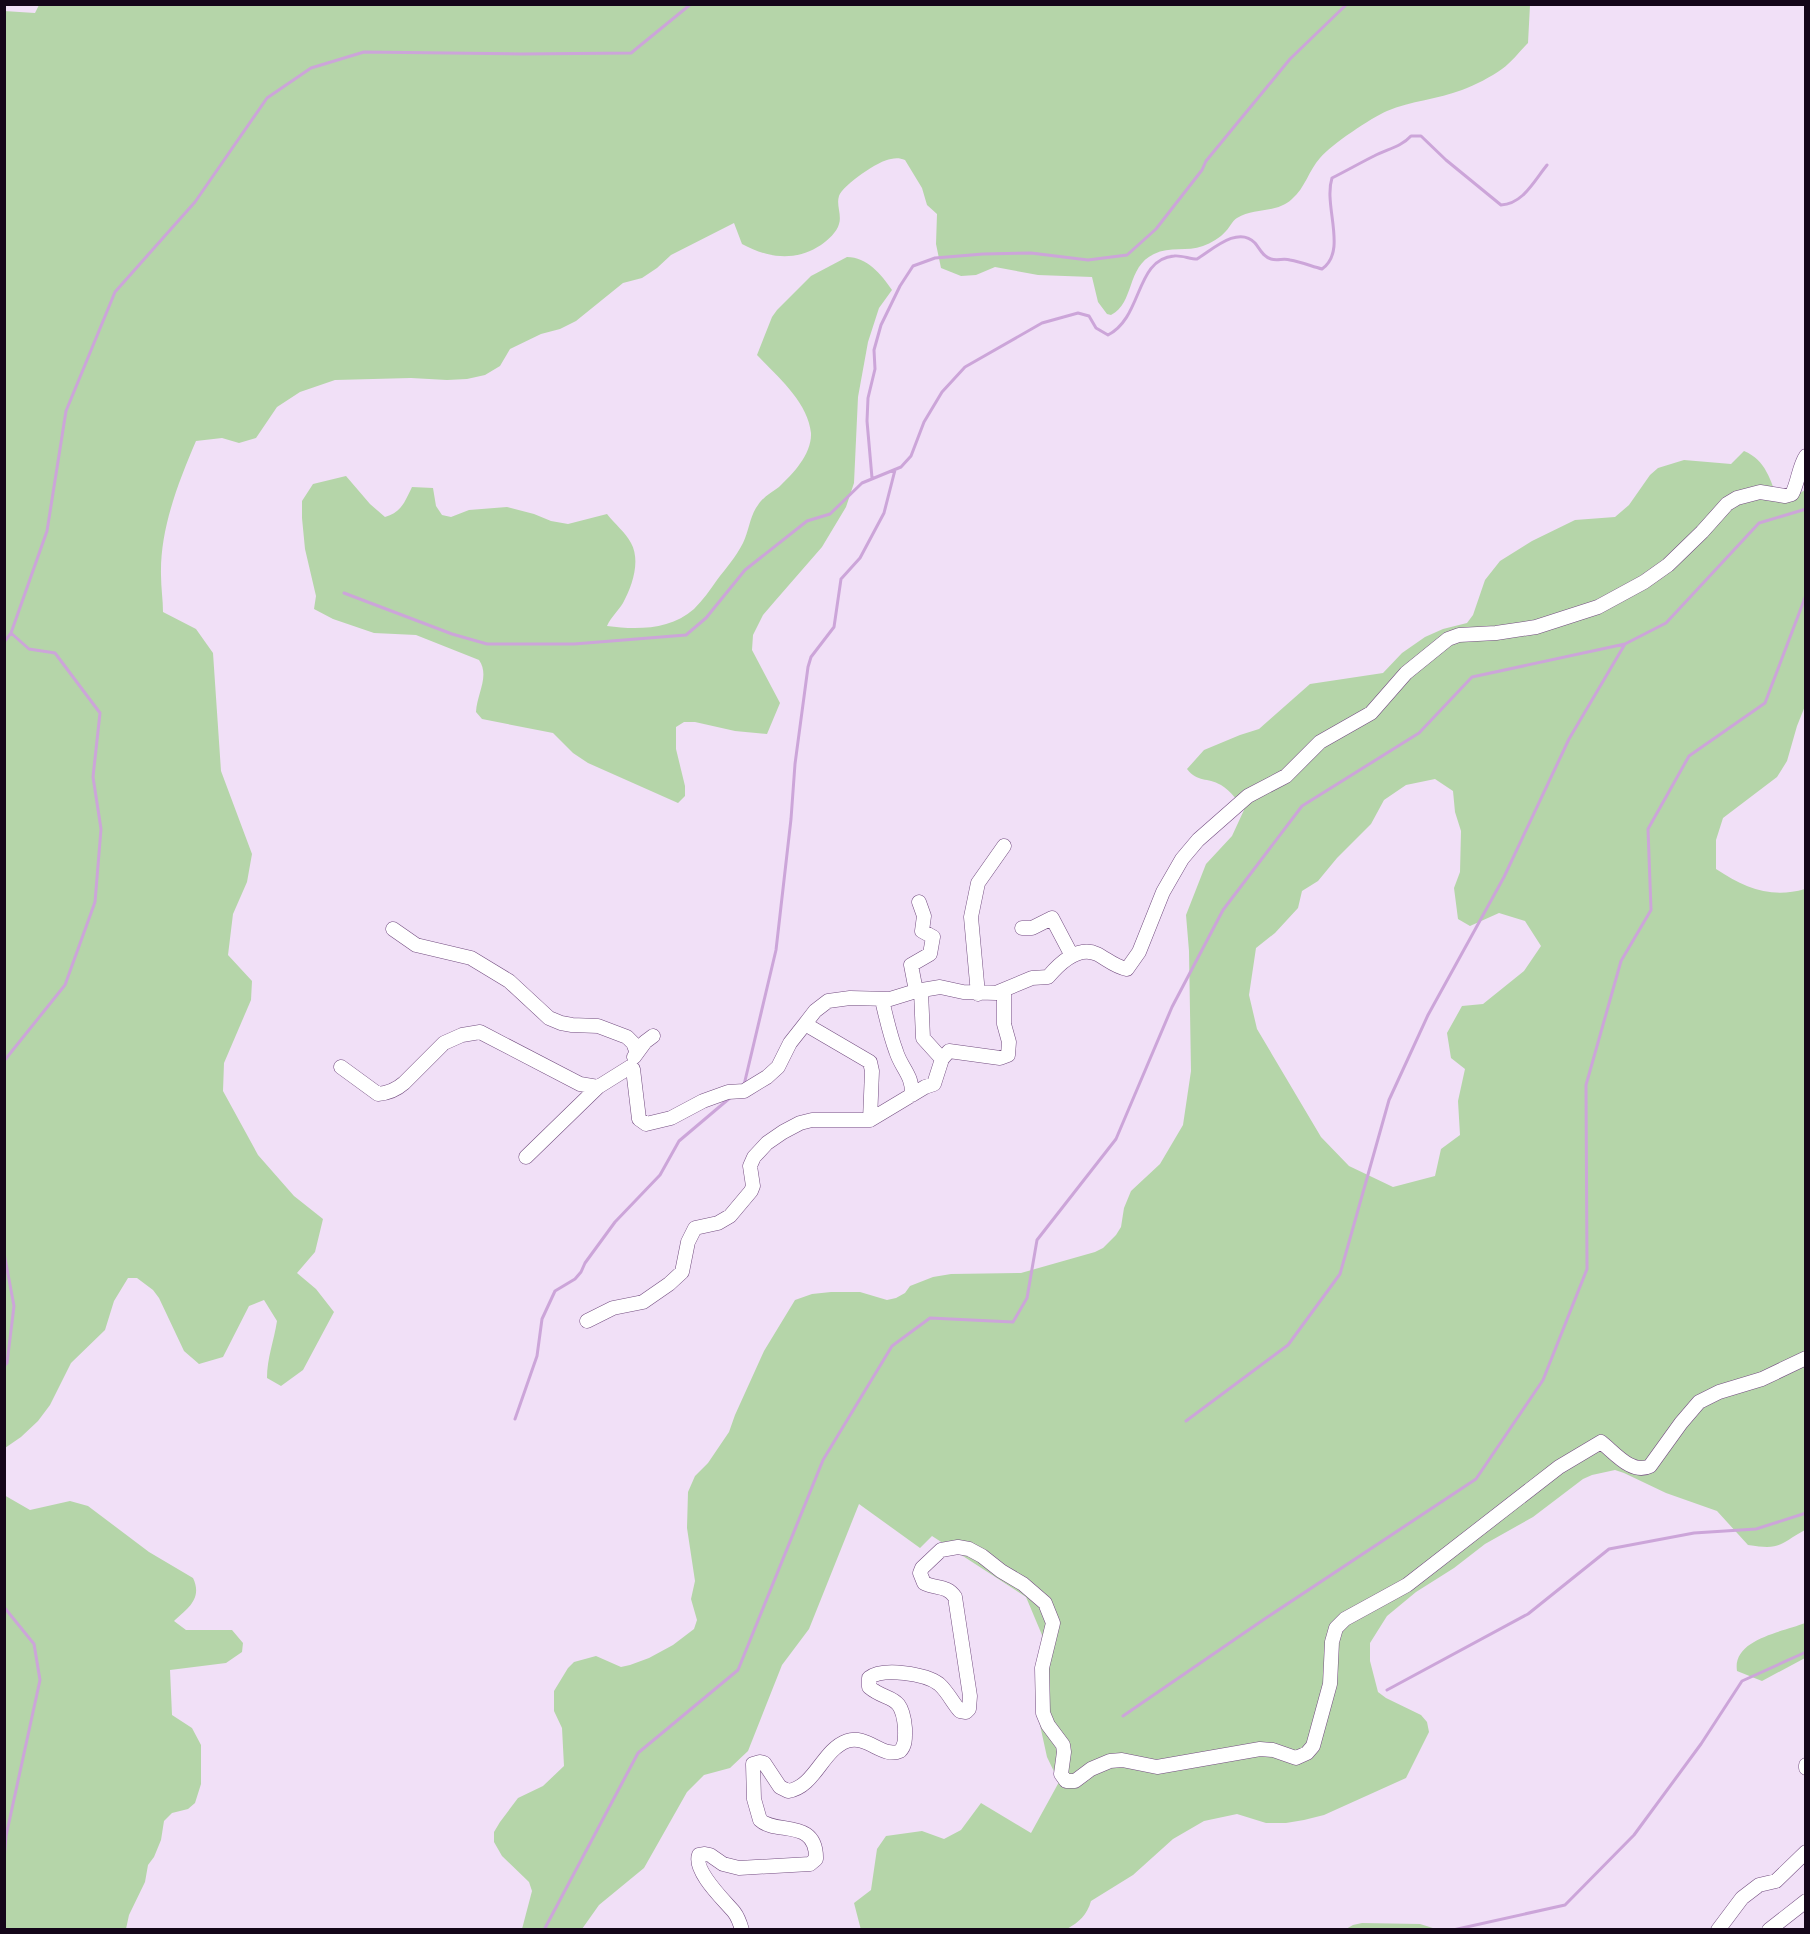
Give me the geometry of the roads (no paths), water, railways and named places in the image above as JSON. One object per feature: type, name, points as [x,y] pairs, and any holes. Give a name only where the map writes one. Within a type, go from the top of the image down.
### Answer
[{"type":"street","points":[[630,1068],[635,1074],[635,1095],[639,1119],[646,1124],[671,1118],[703,1101],[728,1092],[744,1091],[767,1077],[777,1067],[790,1043],[805,1023],[828,1001],[850,998],[882,1000],[940,987],[978,994],[1004,991],[1032,978],[1048,976],[1059,964],[1081,952],[1091,952],[1120,968],[1129,968],[1163,892],[1182,859],[1198,840],[1248,795],[1286,776],[1320,742],[1371,713],[1406,673],[1448,639],[1459,635],[1496,633],[1536,627],[1598,607],[1644,582],[1668,565],[1727,504],[1737,498],[1760,492],[1792,495],[1805,460]]},
{"type":"street","points":[[978,994],[971,917],[978,884],[1004,846]]},
{"type":"street","points":[[919,902],[924,916],[922,931],[933,937],[930,954],[911,965],[918,991],[923,1038],[942,1059]]},
{"type":"street","points":[[1022,928],[1032,928],[1052,918],[1072,956]]},
{"type":"street","points":[[393,929],[416,945],[471,958],[509,981],[549,1018],[572,1025],[598,1026],[627,1037],[633,1043],[637,1053]]},
{"type":"street","points":[[587,1321],[613,1308],[643,1302],[682,1272],[688,1242],[695,1228],[718,1223],[730,1215],[751,1191],[753,1186],[750,1166],[754,1157],[767,1143],[783,1132],[800,1123],[812,1120],[870,1120],[934,1084],[942,1059],[949,1051],[1000,1058],[1008,1055],[1009,1042],[1004,1024],[1004,991]]},
{"type":"street","points":[[882,1000],[896,1054],[913,1085],[912,1095]]},
{"type":"street","points":[[805,1023],[870,1062],[873,1071],[870,1120]]},
{"type":"street","points":[[341,1067],[378,1094],[389,1093],[404,1083],[444,1043],[462,1035],[480,1032],[580,1084],[598,1087]]},
{"type":"street","points":[[526,1157],[598,1087],[630,1068],[637,1053],[653,1036]]},
{"type":"street","points":[[742,1929],[735,1913],[702,1872],[698,1862],[699,1855],[710,1855],[723,1863],[739,1868],[810,1864],[816,1859],[815,1846],[800,1831],[790,1827],[768,1826],[760,1820],[754,1799],[753,1764],[764,1763],[780,1787],[788,1791],[802,1787],[835,1749],[850,1740],[870,1743],[892,1753],[900,1751],[905,1742],[902,1711],[892,1699],[869,1687],[869,1678],[876,1673],[900,1673],[936,1682],[949,1693],[960,1711],[966,1712],[969,1709],[970,1696],[955,1597],[951,1591],[929,1586],[921,1579],[922,1568],[941,1550],[958,1547],[982,1556],[1023,1584],[1045,1603],[1051,1614],[1053,1629],[1042,1668],[1043,1713],[1048,1725],[1063,1745],[1061,1774],[1066,1781],[1075,1780],[1099,1765],[1122,1760],[1157,1767],[1260,1749],[1273,1749],[1296,1758],[1307,1753],[1312,1746],[1330,1684],[1332,1642],[1336,1628],[1345,1619],[1407,1585],[1559,1467],[1601,1442],[1635,1469],[1642,1470],[1650,1466],[1699,1402],[1719,1392],[1762,1379],[1806,1358]]},
{"type":"street","points":[[1718,1929],[1742,1898],[1759,1885],[1776,1881],[1806,1852]]},
{"type":"street","points":[[1769,1929],[1806,1901]]},
{"type":"waterway","points":[[4,642],[11,633],[47,531],[66,411],[115,292],[195,202],[267,98],[311,68],[364,52],[631,53],[691,4]]},
{"type":"waterway","points":[[872,478],[867,421],[868,398],[875,369],[874,350],[881,325],[900,286],[913,266],[935,258],[983,254],[1031,253],[1088,260],[1127,255],[1156,229],[1202,170],[1206,161],[1290,59],[1347,4]]},
{"type":"waterway","points":[[344,593],[452,634],[487,644],[574,644],[686,635],[706,618],[745,570],[807,521],[830,514],[862,483],[901,467],[911,456],[924,422],[942,392],[965,367],[1042,323],[1078,313],[1089,316],[1096,328],[1108,335],[1119,327],[1128,315],[1145,278],[1152,267],[1161,260],[1174,256],[1197,259],[1217,245],[1233,238],[1248,238],[1268,258],[1288,259],[1322,269],[1330,261],[1333,251],[1330,202],[1332,178],[1398,145],[1411,136],[1421,136],[1446,160],[1501,205],[1509,204],[1522,196],[1547,165]]},
{"type":"waterway","points":[[744,1085],[776,950],[795,764],[808,667],[811,657],[834,627],[841,579],[860,558],[884,513],[895,470]]},
{"type":"waterway","points":[[544,1930],[638,1753],[738,1670],[823,1460],[892,1346],[930,1318],[1013,1322],[1027,1298],[1037,1240],[1116,1139],[1172,1007],[1223,910],[1302,806],[1419,733],[1472,677],[1625,644],[1666,623],[1759,523],[1806,509]]},
{"type":"waterway","points":[[1123,1716],[1476,1479],[1543,1380],[1587,1269],[1586,1085],[1621,961],[1651,910],[1648,829],[1689,756],[1765,703],[1806,595]]},
{"type":"waterway","points":[[4,1061],[65,985],[95,902],[101,829],[93,777],[100,713],[55,653],[29,649],[11,633]]},
{"type":"waterway","points":[[1186,1421],[1288,1345],[1340,1274],[1389,1100],[1428,1015],[1504,877],[1569,739],[1625,644]]},
{"type":"waterway","points":[[515,1419],[537,1356],[542,1319],[555,1291],[575,1279],[581,1272],[615,1222],[660,1175],[679,1141],[731,1097]]},
{"type":"waterway","points":[[4,1253],[14,1306],[7,1363],[4,1366]]},
{"type":"waterway","points":[[1387,1690],[1528,1614],[1609,1549],[1694,1533],[1756,1529],[1806,1513]]},
{"type":"waterway","points":[[4,1607],[34,1644],[40,1680],[6,1836],[4,1860]]},
{"type":"waterway","points":[[1453,1930],[1565,1905],[1634,1835],[1701,1744],[1742,1681],[1806,1652]]}]
